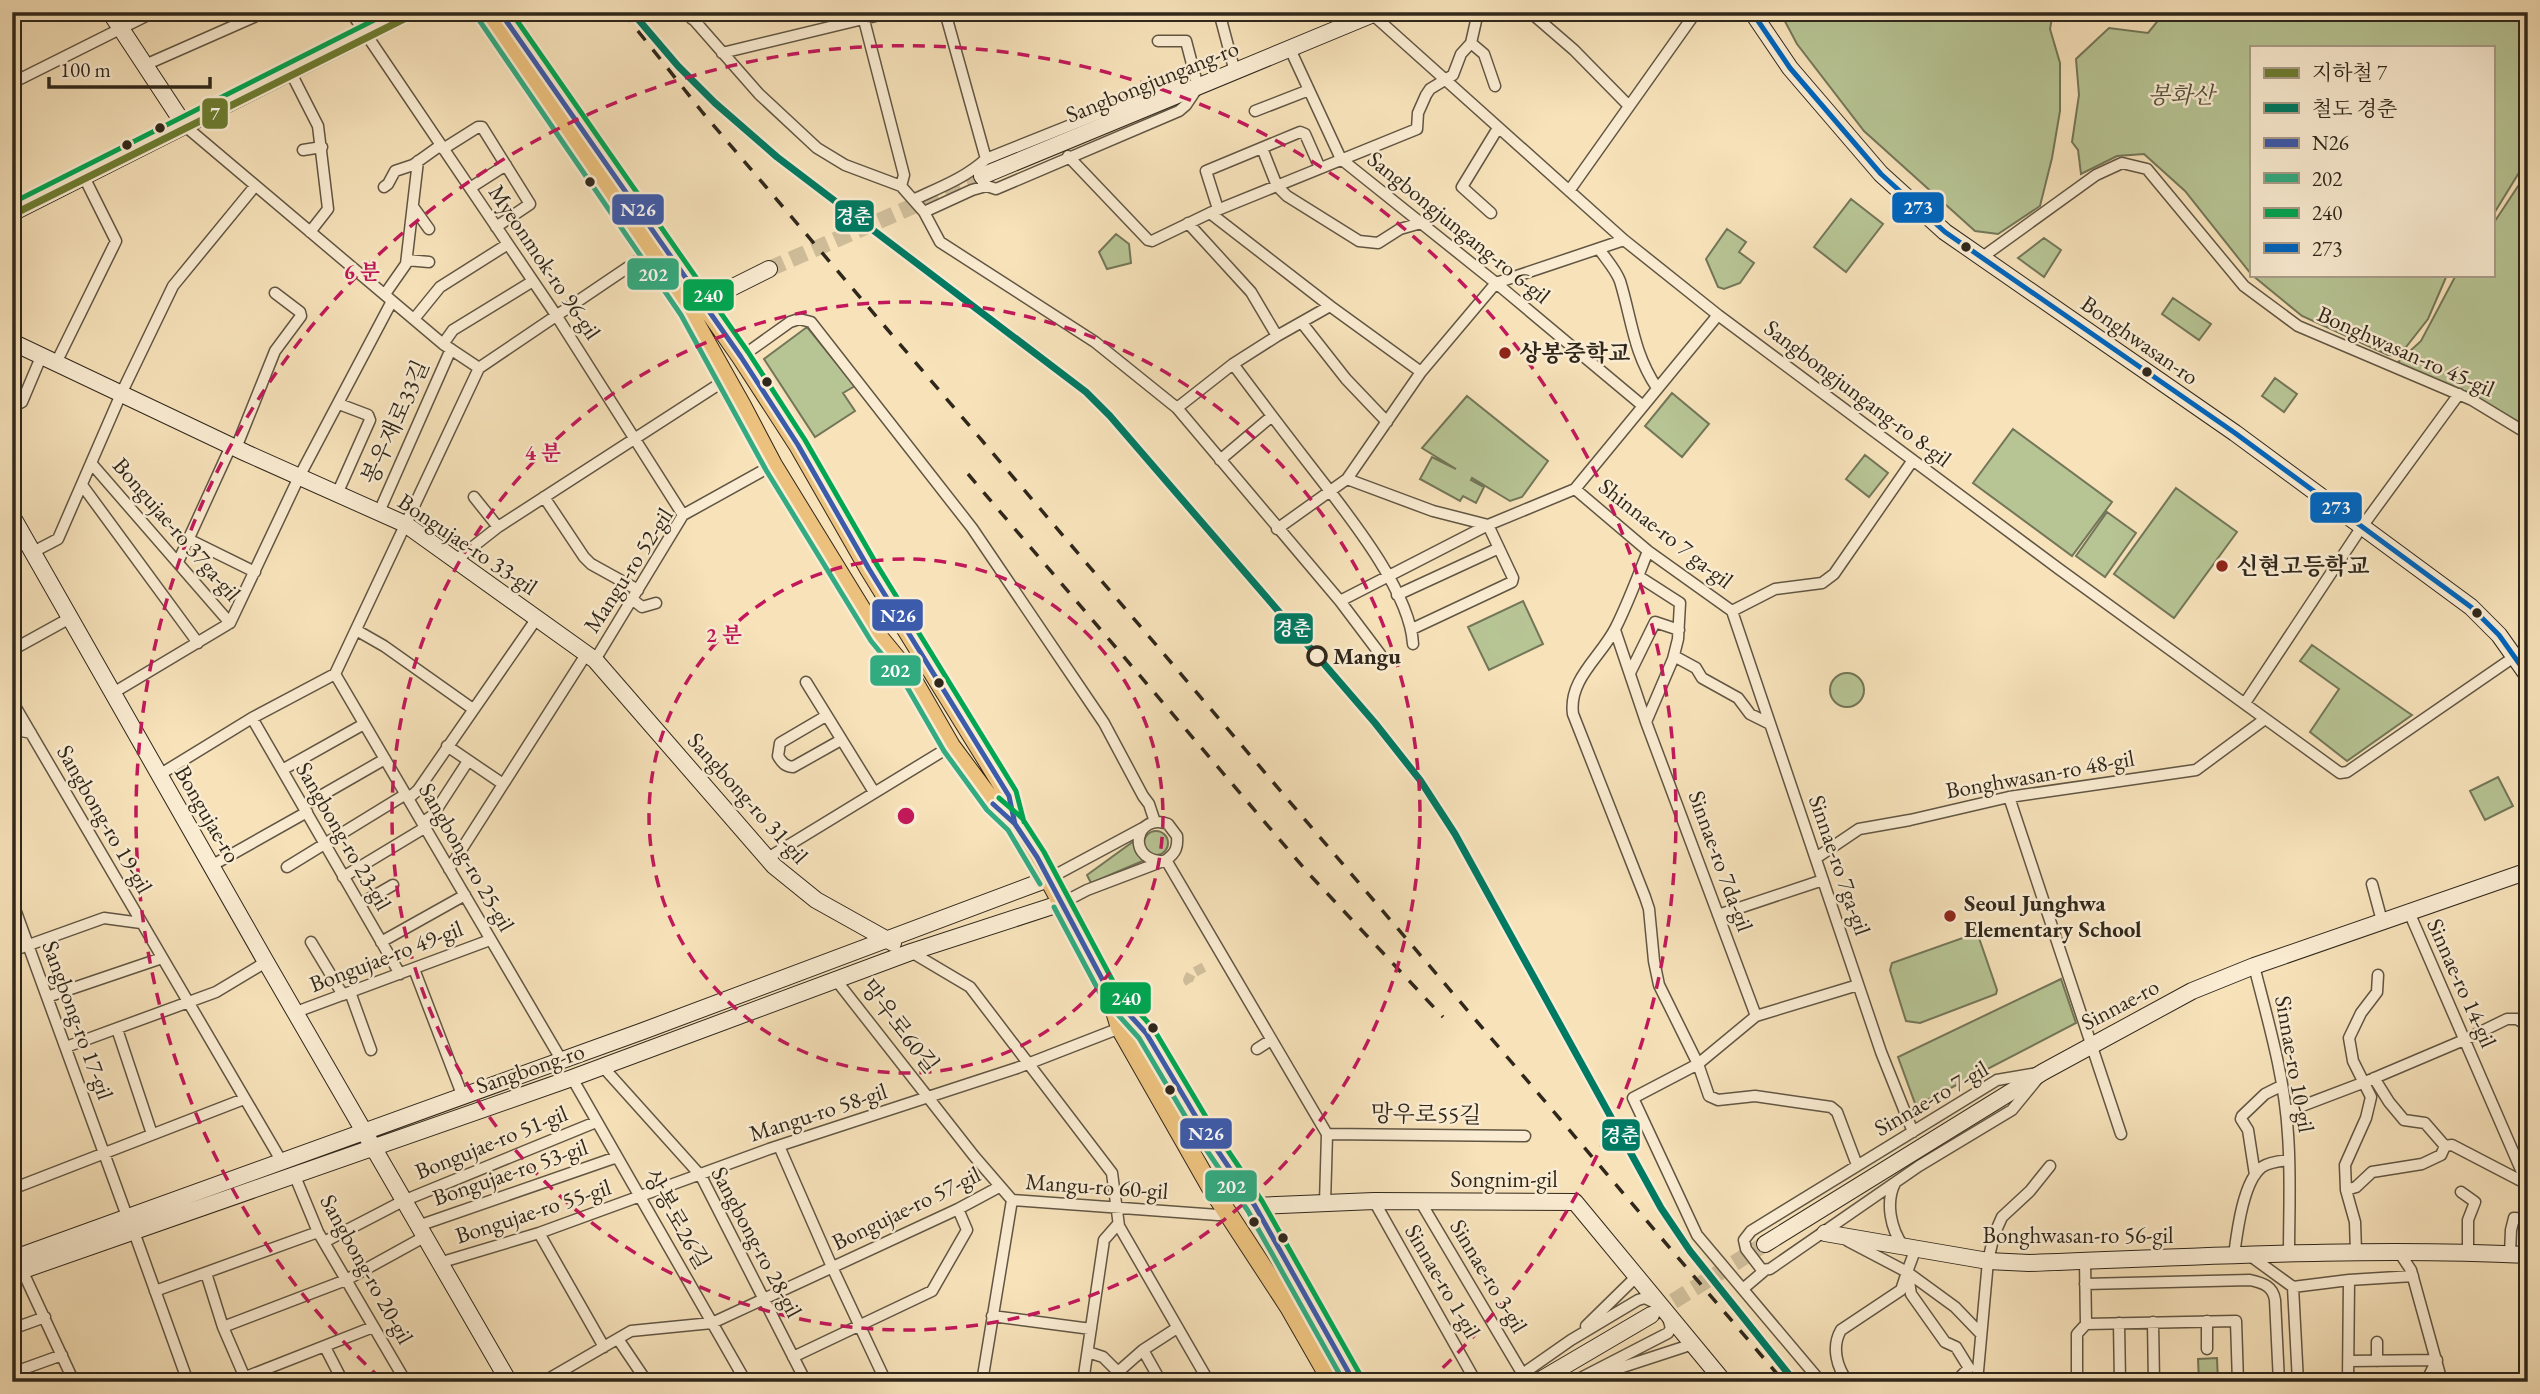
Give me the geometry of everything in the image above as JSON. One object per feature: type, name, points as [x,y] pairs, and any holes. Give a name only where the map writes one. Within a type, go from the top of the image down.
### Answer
[{"type":"main road","points":[[110,12],[185,126]]},
{"type":"main road","points":[[12,213],[410,12]]},
{"type":"main road","points":[[484,12],[649,253],[741,357],[798,445],[869,569],[1009,796],[1015,824]]},
{"type":"main road","points":[[499,12],[694,306],[727,379],[773,465],[878,636],[910,675],[951,746],[994,804],[1015,824],[1110,992],[1120,1028],[1227,1214],[1289,1307],[1332,1382]]},
{"type":"main road","name":"Bonghwasan-ro","points":[[1752,12],[1790,68],[1881,174],[1945,232],[2235,433],[2471,607],[2499,635],[2528,676]]},
{"type":"main road","name":"Sangbongjungang-ro","points":[[983,172],[1375,13]]},
{"type":"main road","points":[[694,306],[769,269]]},
{"type":"main road","name":"Bongujae-ro 33-gil","points":[[12,342],[405,524],[591,657]]},
{"type":"main road","name":"Bongujae-ro","points":[[12,516],[509,1382]]},
{"type":"main road","name":"Sangbong-ro 31-gil","points":[[591,657],[766,859],[817,900],[911,952]]},
{"type":"main road","name":"Sinnae-ro","points":[[1765,1244],[2043,1072],[2192,991],[2254,966],[2528,871]]},
{"type":"main road","name":"Sangbong-ro","points":[[369,1140],[463,1097],[888,941],[1048,879]]},
{"type":"main road","name":"Sangbong-ro","points":[[15,1262],[131,1225],[369,1140],[572,1078],[911,952],[1062,903]]},
{"type":"main road","points":[[1110,992],[1146,1033],[1205,1132],[1255,1206],[1354,1382]]},
{"type":"main road","name":"Songnim-gil","points":[[1255,1206],[1374,1201],[1575,1202],[1660,1311],[1693,1344],[1724,1382]]},
{"type":"main road","name":"Bonghwasan-ro 56-gil","points":[[1829,1233],[1988,1261],[2029,1263],[2356,1252],[2528,1255]]},
{"type":"main road","points":[[1537,1382],[1660,1311]]},
{"type":"street","points":[[14,79],[154,12]]},
{"type":"street","points":[[145,65],[254,17],[256,12]]},
{"type":"street","name":"Myeonmok-ro 96-gil","points":[[351,12],[556,315],[683,515]]},
{"type":"street","points":[[689,16],[719,12]]},
{"type":"street","points":[[722,54],[892,12]]},
{"type":"street","points":[[945,12],[983,172],[996,188],[1179,111],[1186,105],[1198,87],[1186,41],[1158,41]]},
{"type":"street","points":[[1219,12],[1235,72]]},
{"type":"street","points":[[1068,156],[1149,241],[1214,211],[1417,129],[1418,113],[1426,95],[1435,85],[1447,81],[1453,75],[1462,52],[1471,43],[1478,12]]},
{"type":"street","points":[[1531,12],[1545,17],[1628,105]]},
{"type":"street","points":[[1569,191],[1696,12]]},
{"type":"street","name":"Sangbongjungang-ro 8-gil","points":[[1375,13],[1498,128],[1624,240],[1718,315],[2059,569],[2343,774],[2514,657]]},
{"type":"street","points":[[689,16],[759,94],[817,148],[845,165],[901,186],[925,212],[940,242],[1095,342],[1177,408],[1340,601],[1380,654]]},
{"type":"street","points":[[864,19],[904,175],[901,186]]},
{"type":"street","points":[[1471,43],[1484,54],[1495,86]]},
{"type":"street","name":"Sangbongjungang-ro 6-gil","points":[[1290,49],[1341,159],[1496,282],[1643,406]]},
{"type":"street","points":[[291,73],[316,121],[321,147],[328,209],[310,232]]},
{"type":"street","points":[[1255,111],[1309,90]]},
{"type":"street","points":[[185,126],[414,319],[479,368]]},
{"type":"street","points":[[384,187],[395,171],[482,127],[530,204],[496,227]]},
{"type":"street","points":[[1491,214],[1462,185],[1498,128]]},
{"type":"street","points":[[1320,168],[1304,132],[1262,148],[1206,172],[1214,211],[1330,306],[1421,372]]},
{"type":"street","points":[[303,150],[321,147]]},
{"type":"street","points":[[1262,148],[1277,186],[1297,204],[1359,241],[1378,243],[1400,229],[1421,223]]},
{"type":"street","points":[[113,693],[230,623],[299,477],[339,404],[388,297],[405,269],[418,161]]},
{"type":"street","name":"Bonghwasan-ro 45-gil","points":[[1981,258],[2096,175],[2122,163],[2147,169],[2244,286],[2298,326],[2459,394],[2528,434]]},
{"type":"street","points":[[470,188],[506,165]]},
{"type":"street","points":[[915,199],[964,177],[983,172]]},
{"type":"street","points":[[925,212],[970,191],[983,172]]},
{"type":"street","points":[[12,407],[22,402],[49,360],[116,242],[84,177]]},
{"type":"street","points":[[33,552],[58,539],[121,394],[173,286],[255,186]]},
{"type":"street","points":[[414,208],[429,229]]},
{"type":"street","points":[[1188,223],[1251,292],[1277,336]]},
{"type":"street","points":[[1278,529],[1347,479],[1421,372],[1496,282],[1624,240]]},
{"type":"street","points":[[414,319],[440,287],[508,244]]},
{"type":"street","points":[[1599,249],[1618,277],[1639,355],[1657,388]]},
{"type":"street","points":[[159,775],[252,718],[335,674],[479,368],[649,253]]},
{"type":"street","points":[[407,260],[429,262]]},
{"type":"street","points":[[447,346],[453,330],[533,281]]},
{"type":"street","points":[[178,562],[234,447],[275,351],[300,316],[300,313],[275,293]]},
{"type":"street","points":[[1177,408],[1233,365],[1330,306]]},
{"type":"street","points":[[1340,601],[1488,526],[1575,489],[1718,315]]},
{"type":"street","points":[[741,357],[790,322],[799,319],[811,322],[972,528],[1104,723],[1149,804],[1149,825],[1138,840],[1142,853],[1153,861],[1163,861]]},
{"type":"street","points":[[1302,323],[1346,379],[1387,422]]},
{"type":"street","name":"봉우재로33길","points":[[379,512],[447,346]]},
{"type":"street","points":[[1233,365],[1329,491],[1389,577],[1412,629],[1413,644]]},
{"type":"street","points":[[456,560],[498,527],[727,379]]},
{"type":"street","points":[[2245,703],[2361,528],[2459,394]]},
{"type":"street","points":[[337,494],[370,420],[368,415],[339,404]]},
{"type":"street","points":[[1220,460],[1272,416]]},
{"type":"street","points":[[1732,611],[1775,589],[1822,583],[1834,574],[1913,460]]},
{"type":"street","name":"Bongujae-ro 37ga-gil","points":[[92,463],[230,623]]},
{"type":"street","name":"Mangu-ro 52-gil","points":[[449,869],[503,784],[635,594],[683,515],[773,465]]},
{"type":"street","points":[[1347,479],[1433,511],[1488,526],[1513,580],[1412,629]]},
{"type":"street","points":[[82,485],[198,643]]},
{"type":"street","name":"Shinnae-ro 7 ga-gil","points":[[1575,489],[1648,551],[1732,611]]},
{"type":"street","points":[[474,497],[498,527]]},
{"type":"street","points":[[544,498],[591,564],[635,594],[642,607],[656,603]]},
{"type":"street","points":[[188,540],[255,572]]},
{"type":"street","points":[[1397,595],[1499,548]]},
{"type":"street","points":[[1648,551],[1615,630],[1583,674],[1572,704],[1573,714],[1646,897],[1659,985],[1698,1065],[1707,1093],[1713,1099],[1755,1096],[1831,1107],[1837,1112],[1857,1166]]},
{"type":"street","points":[[1638,576],[1680,603],[1674,656],[1646,722]]},
{"type":"street","name":"Sinnae-ro 7ga-gil","points":[[1732,611],[1881,1054],[1913,1132]]},
{"type":"street","points":[[12,650],[70,618]]},
{"type":"street","points":[[287,867],[418,790],[537,618]]},
{"type":"street","points":[[1630,673],[1655,622],[1679,630]]},
{"type":"street","points":[[356,630],[384,646],[473,709]]},
{"type":"street","name":"Sinnae-ro 7da-gil","points":[[1615,630],[1646,722],[1756,1016]]},
{"type":"street","points":[[1674,656],[1696,668],[1702,678],[1738,698],[1751,714],[1770,724]]},
{"type":"street","name":"Sangbong-ro 25-gil","points":[[335,674],[562,1061]]},
{"type":"street","points":[[806,682],[874,792]]},
{"type":"street","name":"Sangbong-ro 19-gil","points":[[12,701],[244,1099],[288,1168]]},
{"type":"street","points":[[826,716],[780,743],[778,756],[781,762],[793,767],[841,740]]},
{"type":"street","name":"Sangbong-ro 23-gil","points":[[252,718],[400,974]]},
{"type":"street","name":"Bonghwasan-ro 48-gil","points":[[1816,858],[1859,829],[2009,797],[2196,770],[2265,719]]},
{"type":"street","points":[[282,770],[364,724]]},
{"type":"street","points":[[12,729],[31,733]]},
{"type":"street","points":[[447,746],[503,784]]},
{"type":"street","points":[[766,859],[951,746]]},
{"type":"street","points":[[211,866],[385,759]]},
{"type":"street","points":[[343,877],[424,825],[468,761]]},
{"type":"street","points":[[2009,797],[2121,1134]]},
{"type":"street","points":[[1048,879],[1149,825],[1168,824],[1177,836],[1176,850],[1163,861],[1087,890],[1062,903]]},
{"type":"street","points":[[1163,861],[1224,956],[1327,1133],[1325,1203]]},
{"type":"street","points":[[1718,915],[1823,880]]},
{"type":"street","points":[[2372,884],[2382,921]]},
{"type":"street","points":[[360,904],[393,885]]},
{"type":"street","points":[[381,942],[465,895]]},
{"type":"street","name":"Sangbong-ro 17-gil","points":[[12,901],[188,1382]]},
{"type":"street","name":"Sinnae-ro 14-gil","points":[[2409,912],[2527,1185]]},
{"type":"street","points":[[12,951],[104,918],[141,923]]},
{"type":"street","name":"Bongujae-ro 49-gil","points":[[296,1012],[490,940]]},
{"type":"street","points":[[311,942],[347,994],[371,1050]]},
{"type":"street","points":[[911,952],[970,987],[1112,1173],[1118,1224],[1209,1382]]},
{"type":"street","points":[[47,997],[162,958]]},
{"type":"street","points":[[66,1047],[216,992],[266,962]]},
{"type":"street","name":"Sinnae-ro 10-gil","points":[[2254,966],[2286,1112],[2289,1254]]},
{"type":"street","points":[[414,968],[463,1097]]},
{"type":"street","points":[[2378,975],[2377,992],[2361,1013],[2348,1038],[2353,1061],[2404,1120],[2425,1123],[2445,1146]]},
{"type":"street","name":"망우로60길","points":[[836,980],[930,1098]]},
{"type":"street","points":[[1821,1382],[1698,1235],[1633,1098],[1698,1065],[1756,1016],[1858,985]]},
{"type":"street","points":[[2286,1112],[2370,1080],[2507,1019],[2517,1019],[2528,1026]]},
{"type":"street","name":"Mangu-ro 58-gil","points":[[640,1197],[779,1146],[930,1098],[1120,1028]]},
{"type":"street","points":[[117,1029],[152,1134]]},
{"type":"street","points":[[1256,1049],[1271,1040]]},
{"type":"street","name":"Sangbong-ro 28-gil","points":[[603,1067],[701,1176],[806,1382]]},
{"type":"street","points":[[1744,1288],[1764,1271],[1829,1233],[1895,1183],[2012,1110],[2043,1072]]},
{"type":"street","name":"Sinnae-ro 7-gil","points":[[1764,1271],[1746,1249],[1746,1235],[1997,1080],[2043,1072]]},
{"type":"street","name":"상봉로26길","points":[[572,1078],[746,1382]]},
{"type":"street","points":[[2356,1252],[2354,1222],[2346,1190],[2344,1165],[2365,1118],[2371,1097],[2370,1080]]},
{"type":"street","points":[[2255,1175],[2249,1134],[2242,1116],[2265,1094],[2281,1086]]},
{"type":"street","name":"Mangu-ro 60-gil","points":[[930,1098],[1012,1200],[1227,1214]]},
{"type":"street","points":[[12,1189],[244,1099]]},
{"type":"street","name":"Bongujae-ro 51-gil","points":[[403,1201],[596,1122]]},
{"type":"street","name":"망우로55길","points":[[1327,1133],[1525,1136]]},
{"type":"street","points":[[2445,1146],[2452,1145],[2527,1185]]},
{"type":"street","points":[[779,1146],[832,1267]]},
{"type":"street","points":[[2346,1190],[2356,1187],[2372,1172],[2424,1163],[2441,1155],[2445,1146]]},
{"type":"street","name":"Bongujae-ro 53-gil","points":[[223,1327],[346,1280],[421,1232],[617,1157]]},
{"type":"street","points":[[2289,1160],[2265,1165],[2255,1175],[2242,1211],[2241,1255],[2293,1287],[2413,1276]]},
{"type":"street","points":[[1977,1382],[1988,1261],[1994,1235],[2001,1217],[2030,1191],[2050,1166]]},
{"type":"street","name":"Sangbong-ro 20-gil","points":[[288,1168],[321,1237],[405,1382]]},
{"type":"street","points":[[1895,1183],[1891,1199],[1892,1223],[1897,1237],[1910,1247],[1908,1272],[1911,1294],[1945,1342],[1956,1348],[1969,1368],[1955,1382]]},
{"type":"street","name":"Bongujae-ro 57-gil","points":[[543,1382],[631,1331],[712,1323],[958,1209],[999,1187]]},
{"type":"street","points":[[2461,1192],[2475,1202],[2468,1220],[2468,1252]]},
{"type":"street","name":"Bongujae-ro 55-gil","points":[[439,1263],[539,1233],[640,1197]]},
{"type":"street","points":[[982,1382],[1012,1200]]},
{"type":"street","points":[[155,1291],[321,1237],[403,1201]]},
{"type":"street","name":"Sinnae-ro 1-gil","points":[[1374,1201],[1476,1382]]},
{"type":"street","name":"Sinnae-ro 3-gil","points":[[1420,1201],[1522,1373]]},
{"type":"street","points":[[793,1357],[932,1292],[966,1234],[967,1227],[958,1209]]},
{"type":"street","points":[[2510,1254],[2514,1218],[2528,1219]]},
{"type":"street","points":[[1083,1382],[1104,1240],[1118,1224]]},
{"type":"street","points":[[539,1233],[604,1347]]},
{"type":"street","points":[[1829,1233],[1908,1272],[1955,1307],[1981,1334]]},
{"type":"street","points":[[2399,1252],[2413,1276],[2442,1382]]},
{"type":"street","points":[[2077,1382],[2077,1334],[2086,1324],[2085,1261]]},
{"type":"street","points":[[15,1262],[45,1317],[74,1382]]},
{"type":"street","name":"Bongujae-ro 57-gil","points":[[832,1267],[861,1325]]},
{"type":"street","points":[[1848,1382],[1837,1365],[1838,1336],[1841,1331],[1901,1290],[1908,1272]]},
{"type":"street","points":[[206,1273],[223,1327],[245,1378]]},
{"type":"street","points":[[1571,1340],[1636,1277]]},
{"type":"street","points":[[2085,1284],[2250,1280],[2268,1286],[2275,1300],[2279,1382]]},
{"type":"street","points":[[2348,1382],[2349,1280]]},
{"type":"street","points":[[2293,1287],[2298,1382]]},
{"type":"street","points":[[1511,1382],[1571,1340],[1640,1299],[1660,1311],[1671,1327],[1668,1333],[1573,1382]]},
{"type":"street","points":[[992,1316],[1091,1329]]},
{"type":"street","points":[[12,1329],[45,1317]]},
{"type":"street","points":[[2207,1321],[2207,1349]]},
{"type":"street","points":[[2086,1324],[2236,1321],[2238,1382]]},
{"type":"street","points":[[2153,1322],[2154,1382]]},
{"type":"street","points":[[2119,1323],[2120,1382]]},
{"type":"street","points":[[861,1325],[887,1382]]},
{"type":"street","points":[[233,1382],[373,1327]]},
{"type":"street","points":[[1118,1372],[1143,1350],[1177,1328]]},
{"type":"street","points":[[618,1339],[649,1382]]},
{"type":"street","points":[[2376,1361],[2377,1342]]},
{"type":"street","points":[[1573,1382],[1693,1344]]},
{"type":"street","points":[[326,1347],[344,1382]]},
{"type":"street","points":[[1143,1350],[1161,1382]]},
{"type":"street","points":[[1087,1352],[1103,1357],[1128,1382]]},
{"type":"street","points":[[12,1373],[62,1355]]},
{"type":"street","points":[[2348,1361],[2437,1360]]},
{"type":"street","points":[[2426,1381],[2437,1360]]},
{"type":"green space","points":[[1780,12],[2053,12],[2050,29],[2060,63],[2060,111],[2040,206],[1998,234],[1975,231],[1864,131],[1797,44]]},
{"type":"green space","name":"봉화산","points":[[2165,12],[2528,12],[2528,158],[2494,213],[2494,46],[2250,46],[2250,273],[2185,191],[2144,154],[2117,156],[2081,174],[2078,150],[2072,142],[2079,95],[2076,59],[2109,28],[2148,33]]},
{"type":"green space","points":[[2528,171],[2528,430],[2397,363],[2421,341],[2455,276],[2494,276],[2494,222]]},
{"type":"green space","points":[[1851,199],[1883,224],[1846,272],[1814,247]]},
{"type":"green space","points":[[1727,229],[1746,242],[1739,252],[1754,263],[1740,283],[1724,289],[1718,287],[1706,259]]},
{"type":"green space","points":[[1116,234],[1129,244],[1131,263],[1107,269],[1099,252]]},
{"type":"green space","points":[[2044,238],[2061,250],[2044,277],[2018,258]]},
{"type":"green space","points":[[2253,276],[2447,276],[2428,319],[2399,356],[2388,355],[2302,316]]},
{"type":"green space","points":[[2173,298],[2211,324],[2199,340],[2162,314]]},
{"type":"green space","points":[[807,327],[855,386],[843,393],[855,411],[815,437],[764,359]]},
{"type":"green space","points":[[2275,378],[2297,394],[2284,412],[2262,396]]},
{"type":"green space","points":[[1672,393],[1709,424],[1682,457],[1645,426]]},
{"type":"green space","points":[[1467,396],[1548,461],[1522,497],[1510,501],[1472,478],[1471,480],[1484,487],[1476,503],[1463,496],[1460,501],[1420,479],[1432,457],[1456,469],[1422,448]]},
{"type":"green space","points":[[2013,429],[2112,502],[2072,556],[1973,483]]},
{"type":"green space","points":[[1865,455],[1888,473],[1869,497],[1846,479]]},
{"type":"green space","points":[[2176,488],[2237,532],[2174,618],[2114,574]]},
{"type":"green space","points":[[2107,512],[2136,533],[2105,577],[2076,556]]},
{"type":"green space","points":[[1523,601],[1543,644],[1489,670],[1468,627]]},
{"type":"green space","points":[[2312,645],[2412,715],[2347,761],[2310,732],[2339,689],[2300,661]]},
{"type":"green space","points":[[1847,673],[1859,678],[1864,690],[1859,702],[1847,707],[1835,702],[1830,690],[1835,678]]},
{"type":"green space","points":[[2498,777],[2513,806],[2485,820],[2470,791]]},
{"type":"green space","points":[[1156,831],[1165,834],[1168,843],[1165,852],[1156,855],[1147,852],[1144,843],[1147,834]]},
{"type":"green space","points":[[1134,841],[1145,860],[1091,883],[1087,875]]},
{"type":"green space","points":[[1971,935],[1979,938],[1997,990],[1996,994],[1920,1023],[1906,1021],[1890,970],[1892,963]]},
{"type":"green space","points":[[2061,979],[2076,1023],[1916,1106],[1898,1057]]},
{"type":"green space","points":[[2217,1358],[2218,1382],[2199,1382],[2198,1359]]},
{"type":"tunnel","points":[[769,269],[982,176]]},
{"type":"tunnel","points":[[1190,983],[1188,980],[1191,974],[1208,965]]},
{"type":"tunnel","points":[[1653,1314],[1765,1244]]},
{"type":"railway","points":[[623,12],[703,113],[1784,1382]]},
{"type":"railway","points":[[968,474],[1309,874],[1443,1017]]},
{"type":"metro line","name":"7","points":[[12,215],[418,12]]},
{"type":"rail line","name":"경춘","points":[[632,12],[678,66],[715,103],[777,157],[1086,392],[1110,416],[1375,723],[1420,780],[1455,834],[1661,1208],[1690,1251],[1795,1382]]},
{"type":"transit line","name":"240","points":[[12,203],[390,12]]},
{"type":"transit line","name":"N26","points":[[500,12],[741,357],[798,445],[869,569],[1009,796],[1015,824]]},
{"type":"transit line","name":"240","points":[[511,12],[748,352],[805,440],[877,565],[1016,791],[1024,822]]},
{"type":"transit line","name":"273","points":[[1752,12],[1790,68],[1881,174],[1945,232],[2235,433],[2471,607],[2499,635],[2528,676]]},
{"type":"transit line","name":"202","points":[[477,17],[681,315],[766,470],[871,641],[903,680],[944,751],[987,810],[1008,830],[1040,884]]},
{"type":"transit line","name":"240","points":[[999,798],[1022,818],[1044,852],[1116,987],[1153,1028],[1212,1127],[1262,1201],[1362,1378]]},
{"type":"transit line","name":"N26","points":[[993,804],[1015,824],[1037,857],[1109,992],[1146,1033],[1205,1132],[1255,1206],[1354,1382]]},
{"type":"transit line","name":"202","points":[[1054,907],[1102,997],[1139,1038],[1197,1136],[1248,1211],[1344,1382]]},
{"type":"place","name":"상봉중학교","points":[[1505,353]]},
{"type":"place","name":"신현고등학교","points":[[2222,566]]},
{"type":"place","name":"Mangu","points":[[1317,656]]},
{"type":"place","name":"Seoul Junghwa Elementary School","points":[[1950,916]]}]
